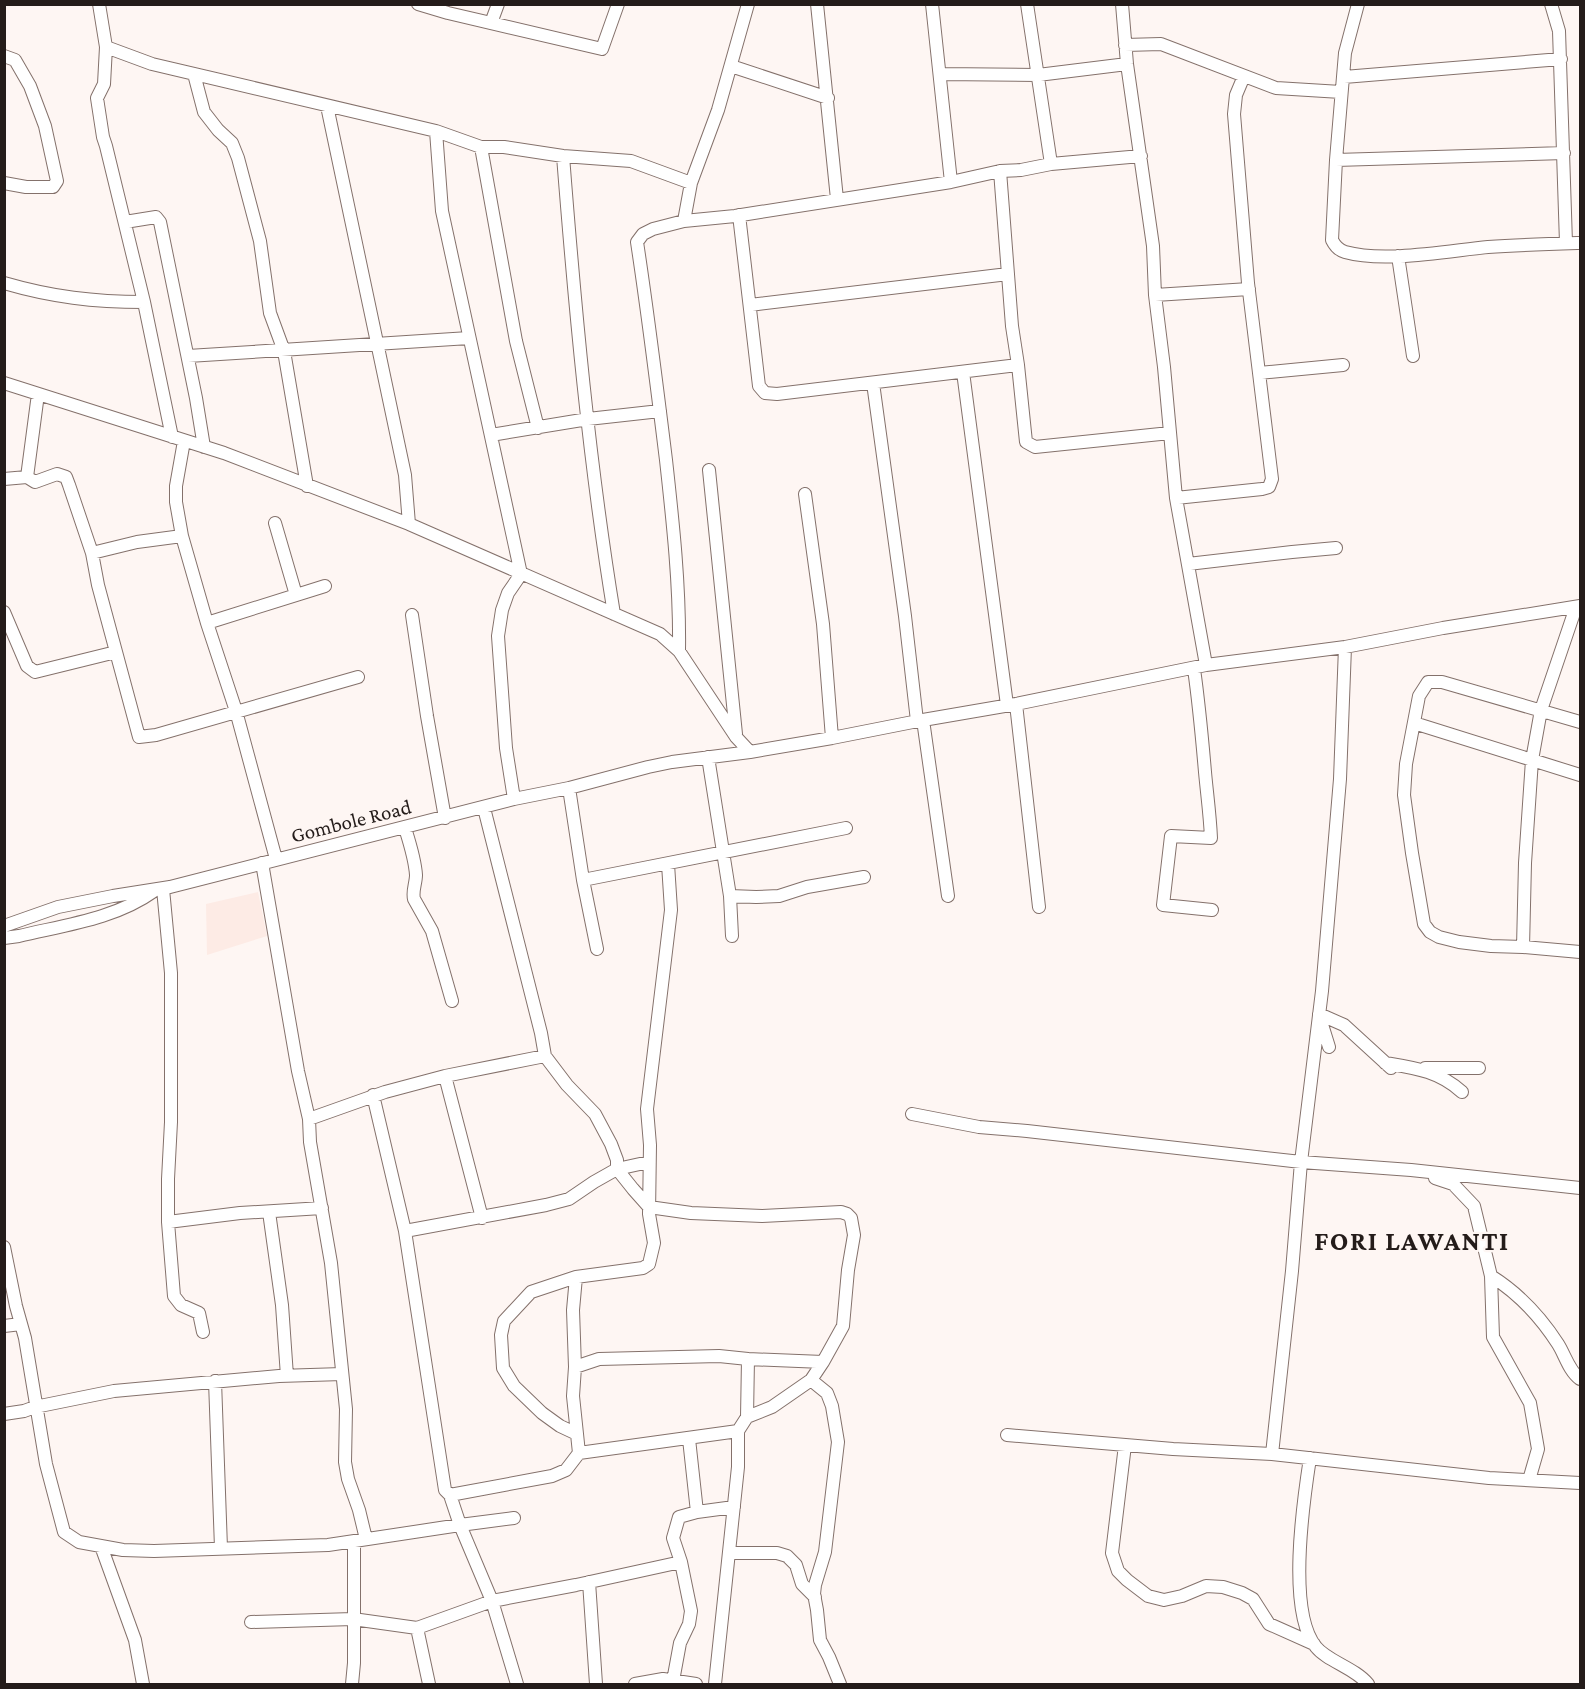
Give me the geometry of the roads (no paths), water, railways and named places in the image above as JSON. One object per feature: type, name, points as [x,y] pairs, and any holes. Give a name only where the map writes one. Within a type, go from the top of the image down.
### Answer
[{"type":"street","points":[[99,4],[106,47],[104,84],[97,98],[97,106],[178,439],[176,502],[182,536],[236,711],[276,860]]},
{"type":"street","points":[[418,4],[602,49],[618,4]]},
{"type":"street","points":[[491,23],[498,4]]},
{"type":"street","points":[[684,221],[690,183],[718,110],[748,4]]},
{"type":"street","points":[[817,4],[837,200]]},
{"type":"street","points":[[932,4],[951,182]]},
{"type":"street","points":[[1027,4],[1051,164]]},
{"type":"street","points":[[1122,4],[1127,64],[1153,246],[1155,295],[1176,498],[1206,666]]},
{"type":"street","points":[[1359,4],[1345,53],[1341,92],[1332,240],[1335,247],[1344,252],[1371,256],[1398,256],[1489,247],[1581,243]]},
{"type":"street","points":[[1551,4],[1559,31],[1561,59],[1566,243]]},
{"type":"street","points":[[1125,45],[1161,44],[1276,88],[1341,92]]},
{"type":"street","points":[[106,47],[152,64],[436,131],[481,147],[504,147],[563,156],[631,161],[690,183]]},
{"type":"street","points":[[4,56],[15,60],[30,86],[45,126],[57,181],[54,187],[40,188],[4,183]]},
{"type":"street","points":[[1344,77],[1561,59]]},
{"type":"street","points":[[940,74],[1038,75],[1127,64]]},
{"type":"street","points":[[731,66],[828,98]]},
{"type":"street","points":[[194,74],[204,112],[232,143],[238,158],[260,241],[270,313],[284,351],[307,486]]},
{"type":"street","points":[[1176,498],[1262,489],[1269,487],[1272,479],[1249,289],[1234,114],[1236,95],[1244,76]]},
{"type":"street","points":[[327,106],[405,475],[409,524]]},
{"type":"street","points":[[436,131],[442,211],[520,574],[508,593],[502,610],[498,636],[506,748],[514,799]]},
{"type":"street","points":[[481,147],[516,341],[538,428]]},
{"type":"street","points":[[1336,160],[1564,153]]},
{"type":"street","points":[[563,156],[577,332],[614,614]]},
{"type":"street","points":[[679,651],[680,609],[675,538],[637,242],[643,234],[684,221],[739,215],[951,182],[1000,171],[1141,156]]},
{"type":"street","points":[[1000,171],[1012,326],[1026,442],[1035,447],[1170,433]]},
{"type":"street","points":[[739,215],[759,386],[765,393],[777,394],[1018,365]]},
{"type":"street","points":[[125,222],[158,218],[188,356],[204,447]]},
{"type":"street","points":[[1398,256],[1413,356]]},
{"type":"street","points":[[750,305],[1008,274]]},
{"type":"street","points":[[4,283],[38,293],[94,301],[144,302]]},
{"type":"street","points":[[1155,295],[1249,289]]},
{"type":"street","points":[[188,356],[469,338]]},
{"type":"street","points":[[1259,373],[1343,364]]},
{"type":"street","points":[[963,372],[1039,907]]},
{"type":"street","points":[[4,383],[204,447],[409,524],[660,634],[679,651],[736,737],[750,752]]},
{"type":"street","points":[[873,383],[903,604],[948,896]]},
{"type":"street","points":[[27,477],[38,394]]},
{"type":"street","points":[[491,435],[588,419],[660,411]]},
{"type":"street","points":[[709,470],[736,737]]},
{"type":"street","points":[[4,479],[27,477],[34,482],[57,474],[66,477],[92,553],[98,585],[139,737],[156,735],[358,677]]},
{"type":"street","points":[[806,494],[822,624],[832,738]]},
{"type":"street","points":[[275,523],[296,595]]},
{"type":"street","points":[[92,553],[137,542],[182,536]]},
{"type":"street","points":[[1188,564],[1336,548]]},
{"type":"street","points":[[207,622],[325,586]]},
{"type":"street","points":[[1523,947],[1525,863],[1532,760],[1541,710],[1578,606]]},
{"type":"street","name":"Gombole Road","points":[[4,926],[58,907],[160,889],[648,767],[832,738],[1206,666],[1345,647],[1578,606]]},
{"type":"street","points":[[4,612],[27,666],[35,672],[116,652]]},
{"type":"street","points":[[412,615],[445,818]]},
{"type":"street","points":[[1272,1454],[1292,1271],[1301,1161],[1319,1014],[1340,779],[1345,647]]},
{"type":"street","points":[[1194,669],[1211,838],[1171,836],[1163,905],[1212,910]]},
{"type":"street","points":[[1581,722],[1442,682],[1428,682],[1419,696],[1406,764],[1404,795],[1424,924],[1430,932],[1439,937],[1491,946],[1581,952]]},
{"type":"street","points":[[1414,723],[1581,775]]},
{"type":"street","points":[[708,757],[730,896],[732,936]]},
{"type":"street","points":[[569,788],[583,880],[597,950]]},
{"type":"street","points":[[484,808],[545,1056],[567,1085],[599,1120],[617,1160],[617,1169],[649,1207],[762,1216],[841,1212],[848,1214],[851,1218],[854,1235],[843,1326],[824,1362],[811,1380],[771,1407],[747,1417]]},
{"type":"street","points":[[405,828],[414,857],[416,877],[414,899],[432,931],[452,1001]]},
{"type":"street","points":[[583,880],[846,828]]},
{"type":"street","points":[[262,863],[298,1071],[309,1119],[310,1142],[331,1263],[346,1409],[345,1462],[348,1479],[360,1510],[360,1540],[353,1619],[352,1684]]},
{"type":"street","points":[[577,1434],[560,1426],[542,1413],[514,1386],[503,1368],[501,1335],[504,1321],[531,1292],[576,1278],[643,1268],[649,1264],[654,1243],[649,1207],[647,1108],[671,910],[668,864]]},
{"type":"street","points":[[730,896],[779,896],[864,876]]},
{"type":"street","points":[[4,938],[111,914],[160,889],[171,974],[168,1222],[174,1296],[181,1305],[199,1313],[203,1332]]},
{"type":"street","points":[[1319,1014],[1329,1047]]},
{"type":"street","points":[[1319,1014],[1344,1025],[1388,1065],[1412,1068],[1479,1068]]},
{"type":"street","points":[[309,1119],[373,1095],[445,1076],[545,1056]]},
{"type":"street","points":[[1412,1068],[1435,1074],[1449,1081],[1462,1092]]},
{"type":"street","points":[[445,1076],[482,1218]]},
{"type":"street","points":[[373,1095],[405,1231],[445,1490],[450,1495],[492,1601],[517,1684]]},
{"type":"street","points":[[912,1113],[978,1127],[1581,1188]]},
{"type":"street","points":[[405,1231],[546,1206],[568,1199],[617,1169],[649,1162]]},
{"type":"street","points":[[1411,1170],[1453,1184],[1474,1206],[1491,1276],[1493,1337],[1530,1403],[1538,1449],[1529,1480]]},
{"type":"street","points":[[168,1222],[322,1208]]},
{"type":"street","points":[[269,1212],[282,1305],[287,1376]]},
{"type":"street","points":[[4,1247],[25,1338],[46,1464],[64,1532],[79,1542],[123,1550],[154,1551],[328,1545],[514,1518]]},
{"type":"street","points":[[1491,1276],[1507,1286],[1526,1303],[1558,1344],[1575,1376],[1581,1379]]},
{"type":"street","points":[[450,1495],[552,1476],[566,1470],[579,1453],[573,1396],[575,1367],[573,1310],[576,1278]]},
{"type":"street","points":[[4,1326],[21,1324]]},
{"type":"street","points":[[575,1367],[598,1359],[719,1356],[824,1362]]},
{"type":"street","points":[[715,1684],[738,1467],[738,1431],[747,1417],[748,1359]]},
{"type":"street","points":[[4,1414],[24,1412],[35,1407],[114,1390],[215,1381],[342,1374]]},
{"type":"street","points":[[811,1380],[827,1393],[832,1406],[838,1442],[825,1552],[815,1585],[815,1597],[820,1640],[840,1684]]},
{"type":"street","points":[[215,1381],[221,1548]]},
{"type":"street","points":[[579,1453],[738,1431]]},
{"type":"street","points":[[1007,1435],[1272,1454],[1489,1478],[1581,1483]]},
{"type":"street","points":[[689,1439],[697,1512]]},
{"type":"street","points":[[1125,1445],[1113,1553],[1118,1571],[1148,1596],[1164,1600],[1182,1596],[1206,1586],[1223,1587],[1242,1593],[1253,1599],[1269,1624],[1314,1644]]},
{"type":"street","points":[[1310,1458],[1300,1533],[1299,1582],[1304,1623],[1308,1635],[1318,1650],[1344,1665],[1368,1684]]},
{"type":"street","points":[[673,1681],[680,1643],[689,1624],[691,1611],[681,1562],[673,1538],[679,1518],[697,1512],[734,1507]]},
{"type":"street","points":[[101,1546],[135,1640],[143,1684]]},
{"type":"street","points":[[730,1553],[777,1553],[787,1556],[796,1565],[802,1584],[815,1597]]},
{"type":"street","points":[[251,1622],[353,1619],[417,1628],[492,1601],[681,1562]]},
{"type":"street","points":[[589,1582],[596,1684]]},
{"type":"street","points":[[417,1628],[429,1684]]},
{"type":"street","points":[[635,1684],[663,1679],[696,1684]]},
{"type":"district","name":"FORI LAWANTI","points":[[1412,1241]]}]
